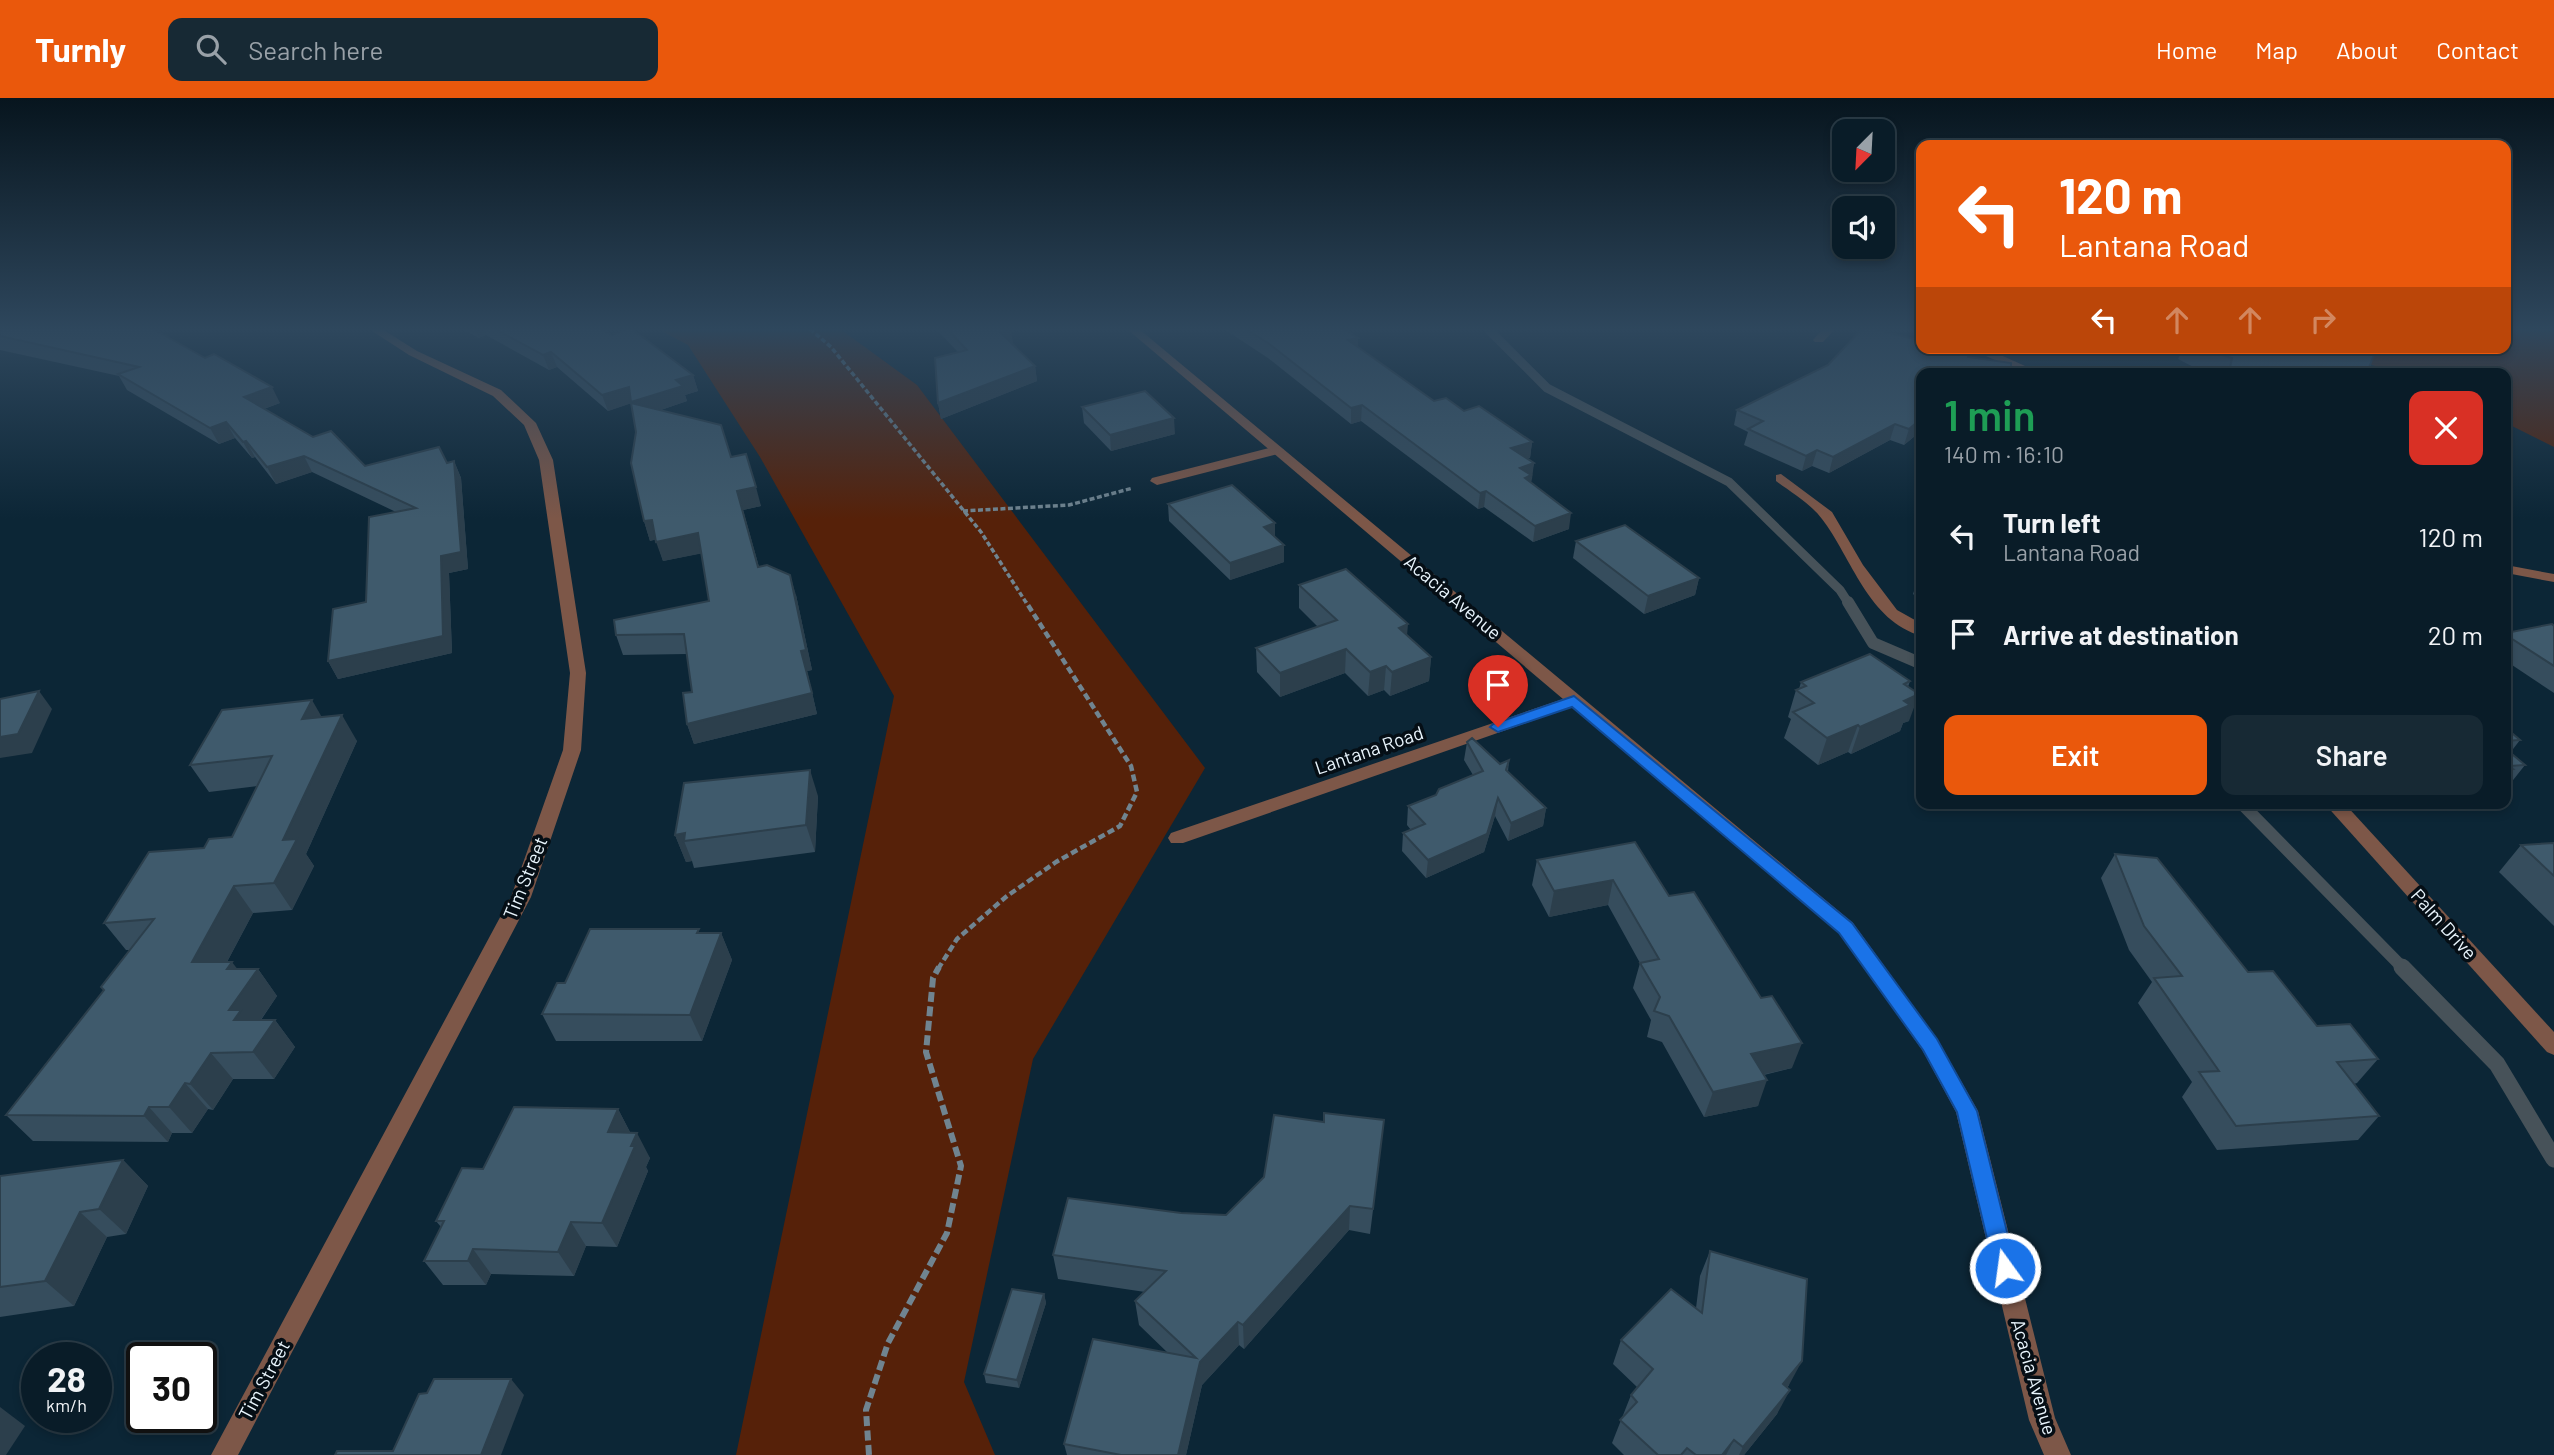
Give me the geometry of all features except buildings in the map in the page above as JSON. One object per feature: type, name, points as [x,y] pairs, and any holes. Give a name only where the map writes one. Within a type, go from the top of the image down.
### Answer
[{"type":"street","name":"Tim Street","points":[[225,1455],[521,897],[572,750],[578,673],[546,460],[530,423],[496,392]]},
{"type":"street","name":"Acacia Avenue","points":[[1208,392],[1846,928],[1930,1045],[1966,1111],[2042,1420],[2058,1455]]},
{"type":"street","points":[[1157,481],[1277,450]]},
{"type":"street","points":[[1781,478],[1827,515],[1856,566],[1892,613],[1916,627]]},
{"type":"street","points":[[2511,570],[2554,578]]},
{"type":"street","name":"Lantana Road","points":[[1177,838],[1574,701]]},
{"type":"street","name":"Palm Drive","points":[[2338,809],[2554,1046]]},
{"type":"path","points":[[867,392],[981,532],[1131,766],[1137,792],[1120,826],[1056,862],[1007,896],[957,939],[933,978],[926,1052],[961,1166],[947,1233],[888,1343],[866,1410],[869,1455]]},
{"type":"path","points":[[963,511],[1069,505],[1157,481]]},
{"type":"shaded area","points":[[718,392],[923,392],[1205,768],[1033,1059],[964,1382],[995,1455],[736,1455],[894,696],[760,457]]},
{"type":"shaded area","points":[[2511,392],[2554,392],[2554,447],[2511,426]]},
{"type":"waterway","points":[[1555,392],[1729,482],[1840,590],[1849,604]]},
{"type":"waterway","points":[[1848,602],[1873,643],[1916,661]]},
{"type":"waterway","points":[[2247,809],[2404,969]]},
{"type":"waterway","points":[[2402,967],[2497,1064],[2554,1159]]},
{"type":"route","points":[[1498,727],[1574,701],[1846,928],[1930,1045],[1966,1111],[2005,1268]]}]
